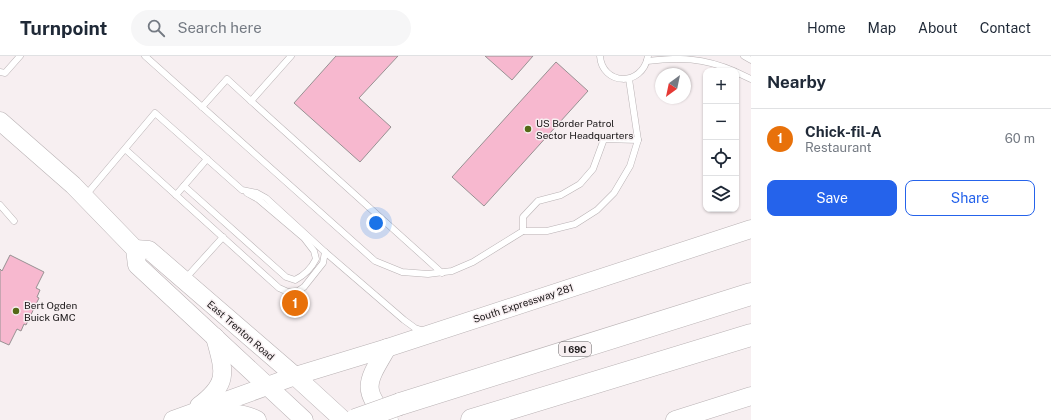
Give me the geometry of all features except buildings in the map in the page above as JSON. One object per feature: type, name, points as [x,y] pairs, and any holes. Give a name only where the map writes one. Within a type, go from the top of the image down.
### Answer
[{"type":"highway","name":"I 69C","points":[[355,420],[395,412],[746,295]]},
{"type":"highway","points":[[472,420],[751,335]]},
{"type":"main road","name":"East Trenton Road","points":[[0,121],[85,197],[135,248],[149,250],[343,420]]},
{"type":"main road","name":"South Expressway 281","points":[[180,417],[294,376],[387,348],[751,229]]},
{"type":"main road","points":[[135,248],[137,265],[304,420]]},
{"type":"main road","points":[[180,417],[211,397],[220,385],[222,368],[215,338]]},
{"type":"main road","points":[[387,348],[375,368],[369,392],[377,407],[395,412]]},
{"type":"main road","points":[[675,420],[751,396]]},
{"type":"main road","points":[[180,417],[239,414],[248,415],[257,420]]},
{"type":"lane","points":[[0,72],[5,73],[20,56]]},
{"type":"lane","points":[[145,56],[375,261],[402,272],[428,274],[452,271],[473,262],[523,231],[547,231],[574,224],[597,210],[614,193],[630,166],[638,140],[629,79]]},
{"type":"lane","points":[[252,101],[291,56]]},
{"type":"lane","points":[[600,56],[603,66],[607,72],[614,77],[621,79],[629,79],[636,76],[642,71],[647,58],[697,58],[728,68]]},
{"type":"lane","points":[[744,56],[751,60]]},
{"type":"lane","points":[[739,73],[751,79]]},
{"type":"lane","points":[[202,107],[227,79],[442,273]]},
{"type":"lane","points":[[85,197],[156,113],[242,190],[258,199],[304,238],[314,251],[316,259],[312,267],[305,275],[295,280],[286,277],[184,186]]},
{"type":"lane","points":[[523,231],[523,217],[538,201],[562,195],[580,184],[592,169],[604,139],[638,140]]},
{"type":"lane","points":[[125,149],[279,288],[288,292],[298,291],[304,287],[323,263],[325,252]]},
{"type":"lane","points":[[176,195],[207,159]]},
{"type":"lane","points":[[242,190],[257,193],[266,198],[325,252],[415,328],[431,333]]},
{"type":"lane","points":[[0,205],[14,221]]},
{"type":"lane","points":[[184,280],[222,237]]},
{"type":"place","name":"US Border Patrol Sector Headquarters","points":[[528,129]]},
{"type":"place","name":"Chick-fil-A","points":[[295,303]]},
{"type":"place","name":"Bert Ogden Buick GMC","points":[[16,311]]}]
